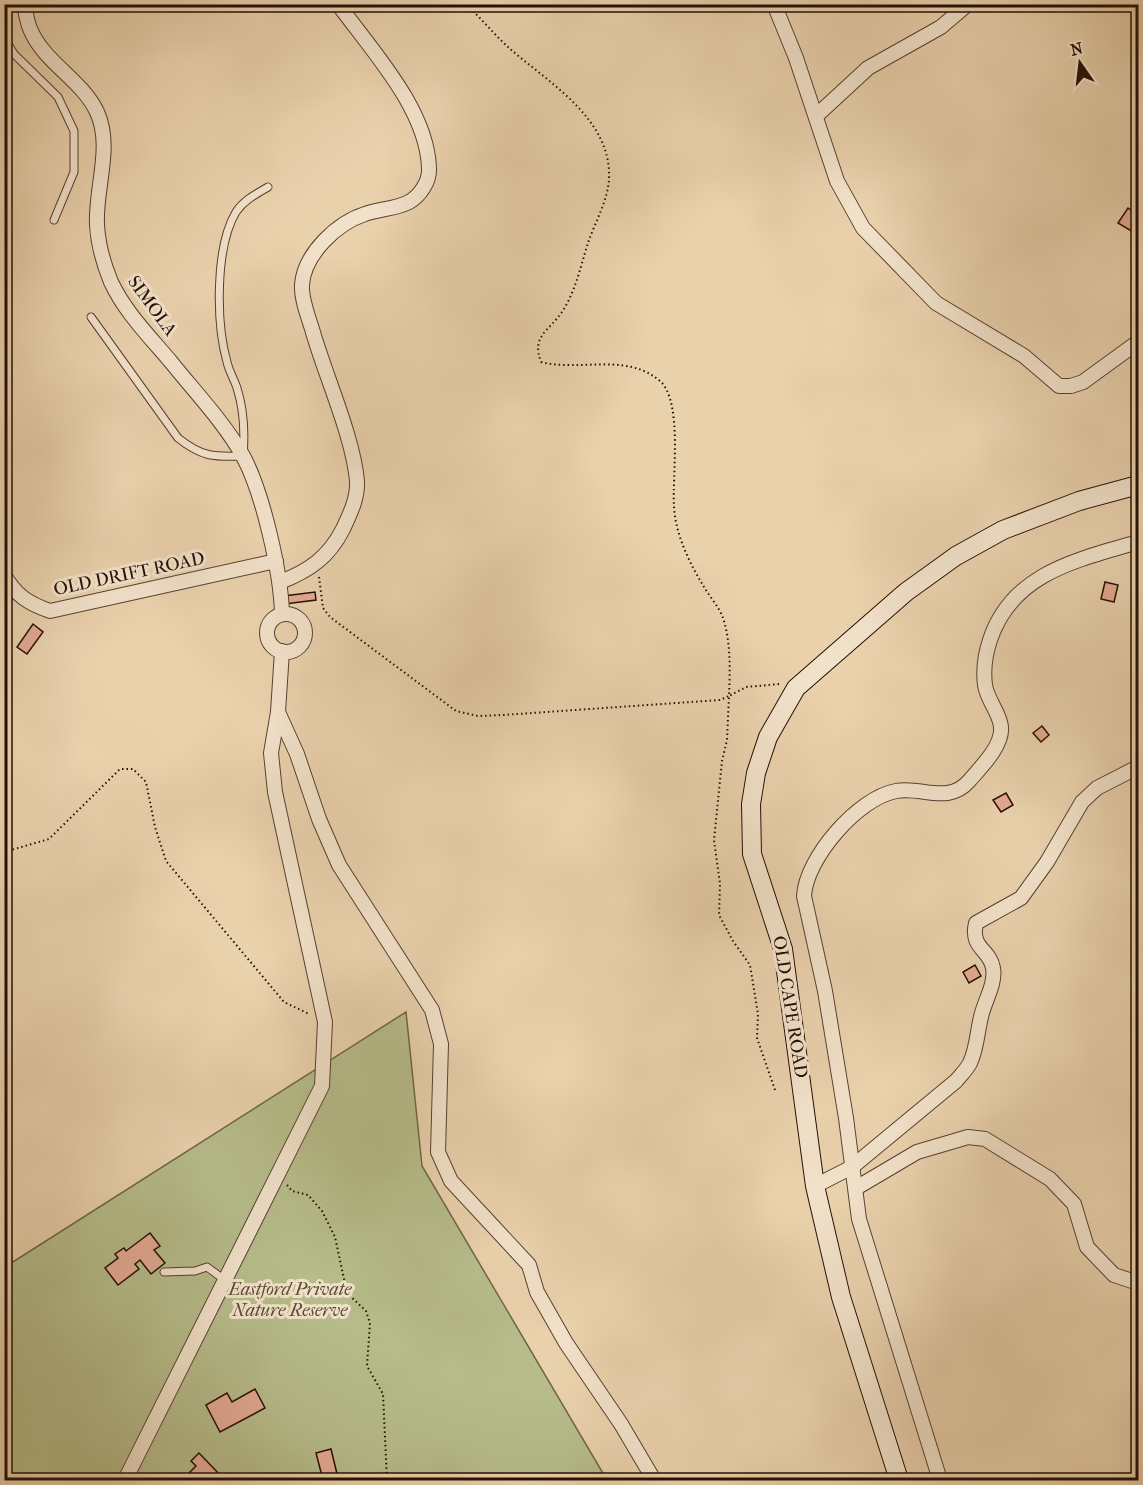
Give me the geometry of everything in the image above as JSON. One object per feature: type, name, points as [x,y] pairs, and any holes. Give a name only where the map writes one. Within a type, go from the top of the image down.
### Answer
[{"type":"street","name":"SIMOLA","points":[[24,4],[31,32],[48,55],[80,87],[97,112],[104,141],[97,224],[101,250],[112,283],[133,317],[229,434],[243,456],[254,483],[276,561],[281,585],[282,614]]},
{"type":"street","points":[[281,585],[317,564],[337,540],[352,510],[357,483],[352,455],[310,323],[302,287],[305,267],[320,246],[342,226],[364,214],[410,201],[424,188],[430,171],[414,110],[338,4]]},
{"type":"street","points":[[774,4],[816,116],[837,181],[862,228],[936,303],[1024,356],[1059,386],[1083,382],[1138,342]]},
{"type":"street","points":[[816,116],[868,68],[941,27],[968,4]]},
{"type":"street","name":"OLD CAPE ROAD","points":[[899,1480],[841,1297],[815,1186],[785,961],[770,904],[752,854],[750,833],[756,773],[768,737],[796,688],[906,592],[956,556],[1004,530],[1079,501],[1138,485]]},
{"type":"street","points":[[940,1480],[871,1265],[859,1219],[825,991],[804,896],[805,882],[842,825],[863,806],[881,795],[897,791],[916,790],[935,795],[956,791],[967,784],[993,751],[1000,738],[1001,727],[988,700],[984,659],[996,623],[1006,605],[1023,588],[1079,560],[1138,542]]},
{"type":"street","name":"OLD DRIFT ROAD","points":[[4,575],[15,594],[32,605],[50,611],[276,561]]},
{"type":"street","points":[[282,614],[297,617],[302,622],[304,637],[296,648],[282,651],[275,649],[267,636],[270,622],[282,614]]},
{"type":"street","points":[[125,1480],[322,1086],[325,1022],[275,792],[271,753],[278,712],[282,651]]},
{"type":"street","points":[[278,712],[297,754],[319,819],[339,865],[432,1010],[441,1044],[438,1152],[451,1181],[529,1265],[537,1292],[566,1343],[621,1424],[654,1480]]},
{"type":"street","points":[[815,1186],[852,1167],[956,1081],[969,1066],[976,1048],[981,1017],[994,976],[993,965],[973,934],[976,923],[1021,898],[1047,862],[1082,802],[1097,788],[1138,767]]},
{"type":"street","points":[[856,1188],[917,1152],[968,1137],[985,1138],[1050,1179],[1074,1204],[1087,1247],[1114,1275],[1138,1283]]},
{"type":"lane","points":[[4,37],[14,54],[58,97],[74,131],[74,172],[54,220]]},
{"type":"lane","points":[[91,317],[178,438],[196,452],[215,457],[243,456],[245,432],[238,390],[226,362],[220,307],[220,253],[235,213],[246,200],[268,187]]},
{"type":"lane","points":[[164,1272],[184,1272],[207,1267],[226,1281]]},
{"type":"path","points":[[470,4],[473,11],[509,48],[538,69],[580,110],[605,149],[609,182],[572,294],[562,312],[538,341],[537,350],[541,362],[554,365],[603,364],[630,367],[649,373],[663,383],[670,398],[675,427],[676,518],[688,556],[723,618],[727,645],[729,696],[727,740],[722,761],[714,840],[720,884],[719,915],[733,942],[750,965],[758,1014],[758,1038],[775,1090]]},
{"type":"path","points":[[317,564],[323,608],[330,617],[456,711],[478,716],[503,715],[720,700],[746,687],[774,683],[796,688]]},
{"type":"path","points":[[4,852],[49,839],[120,769],[133,769],[146,782],[155,827],[166,861],[284,1002],[325,1022]]},
{"type":"path","points":[[278,1176],[292,1191],[308,1195],[322,1211],[335,1237],[347,1293],[366,1311],[370,1323],[367,1366],[383,1394],[387,1480]]},
{"type":"green space","name":"Eastford Private Nature Reserve","points":[[406,1012],[422,1166],[607,1480],[5,1480],[5,1267]]},
{"type":"building","points":[[1128,208],[1138,215],[1138,235],[1118,223]]},
{"type":"building","points":[[1105,582],[1118,585],[1114,602],[1101,599]]},
{"type":"building","points":[[315,592],[316,600],[277,605],[276,597]]},
{"type":"building","points":[[33,624],[43,632],[27,654],[17,647]]},
{"type":"building","points":[[1042,726],[1049,735],[1041,742],[1033,733]]},
{"type":"building","points":[[1006,793],[1013,805],[1001,812],[993,800]]},
{"type":"building","points":[[975,965],[981,976],[969,983],[963,972]]},
{"type":"building","points":[[150,1233],[160,1246],[154,1250],[165,1263],[151,1274],[140,1260],[135,1264],[139,1269],[118,1285],[105,1268],[118,1258],[115,1254],[124,1248],[126,1251]]},
{"type":"building","points":[[255,1389],[265,1408],[220,1432],[206,1405],[227,1393],[232,1402]]},
{"type":"building","points":[[331,1449],[338,1478],[342,1480],[323,1480],[316,1453]]},
{"type":"building","points":[[199,1453],[222,1477],[219,1480],[171,1480],[179,1473],[184,1478],[196,1466],[191,1461]]}]
